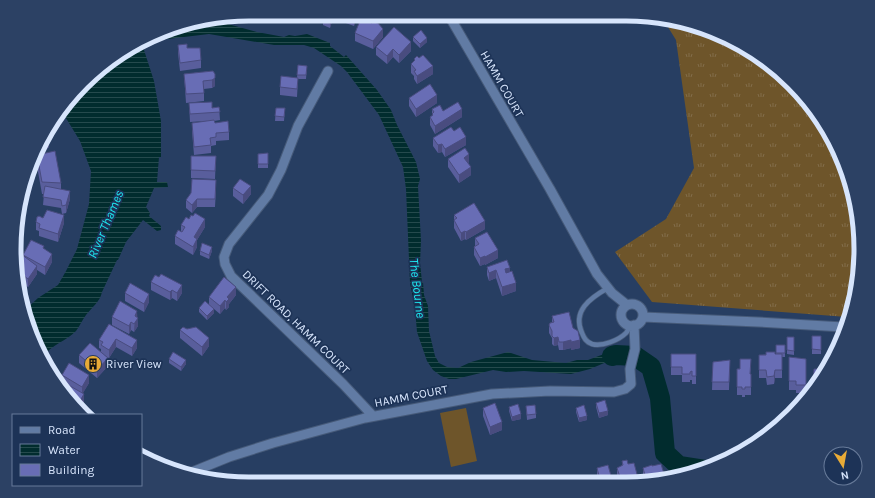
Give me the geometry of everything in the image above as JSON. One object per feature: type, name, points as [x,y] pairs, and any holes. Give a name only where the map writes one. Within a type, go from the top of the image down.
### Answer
[{"type":"street","name":"HAMM COURT","points":[[452,21],[550,188],[597,274],[612,293],[627,305]]},
{"type":"street","name":"DRIFT ROAD, HAMM COURT","points":[[328,71],[298,126],[281,170],[268,195],[229,244],[224,257],[225,264],[231,276],[343,384],[373,416]]},
{"type":"street","points":[[631,304],[639,306],[643,313],[643,317],[638,324],[632,325],[624,321],[622,314],[624,307],[627,305],[631,304]]},
{"type":"street","points":[[643,317],[840,327]]},
{"type":"street","name":"HAMM COURT","points":[[196,471],[229,457],[273,443],[373,416],[492,394],[550,391],[614,392],[625,389],[631,384],[630,369],[635,349],[632,325]]},
{"type":"lane","points":[[608,288],[585,304],[578,319],[578,325],[583,336],[591,344],[607,343],[626,333],[632,325]]},
{"type":"green space","points":[[666,24],[713,38],[753,59],[787,88],[816,122],[837,162],[850,205],[852,219],[854,234],[854,264],[850,293],[844,317],[652,302],[615,252],[666,219],[694,168],[676,40]]},
{"type":"green space","points":[[466,408],[477,461],[451,467],[440,413]]},
{"type":"water","points":[[228,22],[228,24],[257,32],[284,37],[289,35],[295,36],[307,34],[330,43],[330,46],[344,57],[346,55],[377,90],[391,110],[416,162],[420,179],[418,186],[421,241],[420,263],[424,295],[428,306],[429,331],[435,356],[439,363],[447,367],[458,368],[471,362],[508,352],[532,360],[566,363],[577,360],[588,360],[604,354],[626,350],[634,353],[632,361],[625,359],[609,361],[590,369],[571,374],[524,371],[506,372],[493,370],[456,379],[449,379],[441,376],[433,370],[427,361],[417,332],[415,309],[410,283],[406,189],[403,167],[379,115],[347,72],[341,66],[314,48],[304,45],[274,45],[209,34],[157,41],[176,33],[205,25]]},
{"type":"water","name":"River Thames","points":[[145,47],[144,50],[154,81],[161,121],[161,157],[159,157],[157,182],[167,182],[168,187],[154,188],[146,207],[150,213],[149,216],[161,226],[161,230],[157,231],[143,220],[126,242],[100,299],[76,331],[46,353],[38,336],[29,307],[38,298],[58,285],[77,249],[89,204],[91,171],[80,141],[64,115],[88,88],[110,68],[122,59]]},
{"type":"building","points":[[360,21],[378,23],[383,29],[373,41],[355,33]]},
{"type":"building","points":[[394,27],[411,42],[399,55],[393,49],[387,56],[376,47]]},
{"type":"building","points":[[421,30],[427,38],[420,44],[413,37]]},
{"type":"building","points":[[187,44],[187,48],[200,48],[201,60],[180,63],[178,45]]},
{"type":"building","points":[[423,55],[433,66],[417,76],[414,71],[416,70],[411,64],[417,56],[419,58]]},
{"type":"building","points":[[298,65],[307,66],[306,75],[297,75]]},
{"type":"building","points":[[213,71],[215,78],[212,80],[203,81],[204,93],[186,94],[184,74]]},
{"type":"building","points":[[281,76],[298,78],[297,89],[280,87]]},
{"type":"building","points":[[430,84],[437,95],[416,109],[409,98]]},
{"type":"building","points":[[212,102],[212,108],[219,107],[220,112],[190,114],[189,103]]},
{"type":"building","points":[[458,102],[462,109],[435,126],[430,117],[434,112],[432,109],[440,105],[443,111]]},
{"type":"building","points":[[276,108],[285,108],[284,117],[275,116]]},
{"type":"building","points":[[214,120],[215,123],[228,121],[229,132],[216,133],[216,137],[210,138],[211,145],[194,147],[192,123]]},
{"type":"building","points":[[451,127],[454,131],[460,127],[466,137],[445,149],[442,144],[438,145],[433,138]]},
{"type":"building","points":[[465,148],[469,154],[464,158],[471,167],[459,175],[448,159]]},
{"type":"building","points":[[55,151],[61,183],[42,182],[38,162],[42,154]]},
{"type":"building","points":[[268,153],[268,164],[258,164],[258,154]]},
{"type":"building","points":[[191,156],[216,156],[215,171],[191,170]]},
{"type":"building","points":[[192,179],[216,180],[215,199],[197,199],[192,205],[186,200],[191,193]]},
{"type":"building","points":[[240,179],[251,186],[243,195],[233,188]]},
{"type":"building","points":[[45,186],[70,191],[66,205],[62,206],[61,200],[43,197]]},
{"type":"building","points":[[474,203],[485,221],[466,232],[461,233],[454,220],[457,218],[454,215]]},
{"type":"building","points":[[47,210],[64,215],[58,234],[39,228],[40,224],[36,222],[37,217],[39,216],[43,218]]},
{"type":"building","points":[[195,213],[205,219],[194,237],[197,239],[193,247],[175,236],[178,230],[182,232],[185,227],[181,225],[186,217],[189,219],[191,215],[193,216]]},
{"type":"building","points":[[487,232],[498,250],[480,258],[474,247],[479,244],[475,238]]},
{"type":"building","points":[[31,240],[44,246],[43,248],[52,254],[45,267],[23,255]]},
{"type":"building","points":[[202,243],[212,247],[209,255],[200,251]]},
{"type":"building","points":[[21,254],[37,266],[28,279],[22,275]]},
{"type":"building","points":[[507,260],[510,268],[505,269],[506,273],[512,271],[516,283],[502,287],[496,270],[489,273],[487,267]]},
{"type":"building","points":[[161,274],[182,285],[177,293],[172,290],[170,292],[151,282],[155,275],[159,277]]},
{"type":"building","points":[[224,277],[236,287],[227,297],[229,299],[226,302],[225,300],[220,306],[209,297]]},
{"type":"building","points":[[130,283],[149,294],[144,304],[125,293]]},
{"type":"building","points":[[120,301],[137,311],[135,316],[138,318],[134,324],[131,322],[129,326],[112,317]]},
{"type":"building","points":[[205,301],[214,309],[207,316],[199,308]]},
{"type":"building","points":[[569,312],[573,328],[578,331],[580,340],[559,342],[558,337],[554,338],[552,336],[552,331],[549,325],[550,323],[554,322],[552,316]]},
{"type":"building","points":[[109,324],[137,340],[132,348],[116,339],[109,350],[101,345],[103,342],[99,340]]},
{"type":"building","points":[[183,327],[187,329],[196,327],[209,338],[202,347],[180,330]]},
{"type":"building","points":[[812,336],[821,336],[821,350],[812,349]]},
{"type":"building","points":[[787,337],[794,337],[794,351],[787,350]]},
{"type":"building","points":[[90,343],[108,358],[97,370],[79,355]]},
{"type":"building","points":[[776,345],[785,345],[785,353],[776,353]]},
{"type":"building","points":[[173,352],[186,360],[181,367],[169,359]]},
{"type":"building","points":[[766,352],[782,354],[782,370],[775,370],[774,376],[767,377],[766,370],[759,370],[759,355],[766,355]]},
{"type":"building","points":[[671,354],[696,354],[696,376],[692,376],[692,371],[690,374],[682,374],[682,367],[671,367]]},
{"type":"building","points":[[789,357],[806,359],[806,385],[796,385],[796,381],[789,381]]},
{"type":"building","points":[[740,359],[751,359],[751,387],[745,387],[745,389],[742,389],[742,387],[737,387],[737,369],[740,369]]},
{"type":"building","points":[[730,360],[729,382],[712,382],[713,362]]},
{"type":"building","points":[[69,363],[89,375],[82,387],[62,375]]},
{"type":"building","points":[[814,369],[820,369],[816,376],[813,379]]},
{"type":"building","points":[[64,382],[84,394],[80,401]]},
{"type":"building","points":[[605,400],[608,411],[599,413],[596,403]]},
{"type":"building","points":[[495,403],[502,422],[490,427],[483,408]]},
{"type":"building","points":[[518,404],[521,414],[512,417],[509,407]]},
{"type":"building","points":[[535,405],[536,414],[527,415],[526,406]]},
{"type":"building","points":[[584,405],[587,416],[579,418],[576,408]]},
{"type":"building","points":[[627,460],[628,464],[634,463],[638,477],[620,477],[617,468],[623,465],[622,461]]},
{"type":"building","points":[[661,464],[664,474],[645,476],[643,468]]},
{"type":"building","points":[[608,465],[611,477],[599,477],[597,468]]},
{"type":"waterway","name":"The Bourne","points":[[612,356],[635,356],[651,367],[660,398],[665,453],[679,466],[690,468]]},
{"type":"place","name":"River View","points":[[93,364]]}]
